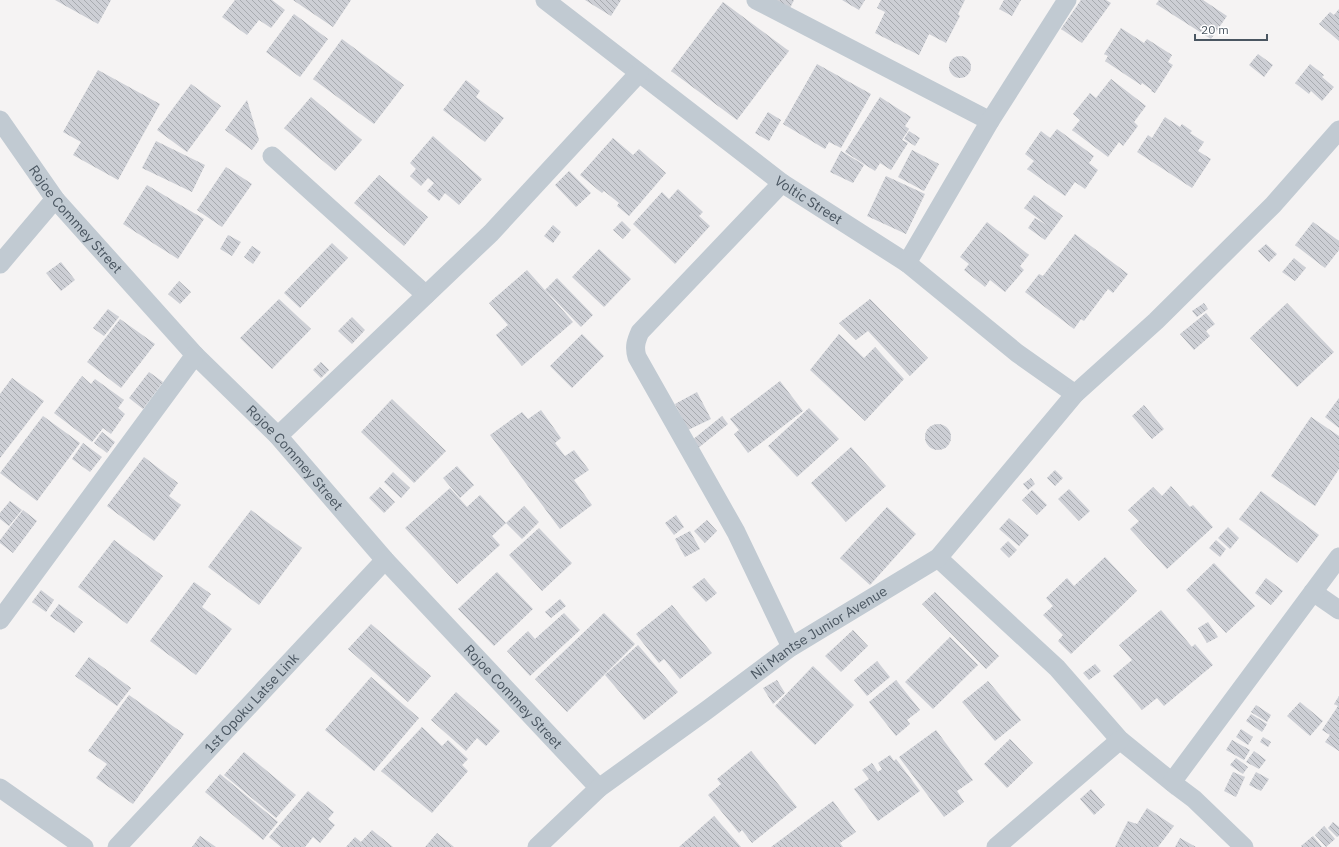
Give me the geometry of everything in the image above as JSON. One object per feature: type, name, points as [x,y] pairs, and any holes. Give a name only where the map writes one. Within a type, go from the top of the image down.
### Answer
[{"type":"street","name":"Voltic Street","points":[[545,0],[782,183],[907,263],[1018,353],[1075,394]]},
{"type":"street","points":[[756,0],[990,121]]},
{"type":"street","points":[[907,263],[990,121],[1067,0]]},
{"type":"street","points":[[278,436],[491,233],[639,73]]},
{"type":"street","name":"Rojoe Commey Street","points":[[0,120],[55,199],[195,355],[278,436],[385,560],[599,788]]},
{"type":"street","name":"Nii Mantse Junior Avenue","points":[[537,847],[599,788],[791,647],[938,558],[1075,394],[1162,316],[1273,204],[1339,130]]},
{"type":"street","points":[[272,156],[426,295]]},
{"type":"street","points":[[782,183],[640,332],[634,349],[637,357],[736,532],[791,647]]},
{"type":"street","points":[[0,264],[55,199]]},
{"type":"street","points":[[0,620],[195,355]]},
{"type":"street","points":[[1172,782],[1339,557]]},
{"type":"street","points":[[938,558],[1057,668],[1120,740],[1194,798],[1244,847]]},
{"type":"street","name":"1st Opoku Latse Link","points":[[117,847],[385,560]]},
{"type":"street","points":[[1313,592],[1339,610]]},
{"type":"street","points":[[996,847],[1120,740]]},
{"type":"street","points":[[0,788],[84,847]]},
{"type":"building","points":[[55,0],[111,0],[98,24]]},
{"type":"building","points":[[235,0],[272,0],[285,10],[271,28],[259,20],[247,35],[222,17]]},
{"type":"building","points":[[293,0],[351,0],[333,27]]},
{"type":"building","points":[[585,0],[621,0],[611,16]]},
{"type":"building","points":[[770,0],[794,0],[789,10]]},
{"type":"building","points":[[842,0],[865,0],[859,10]]},
{"type":"building","points":[[881,0],[965,0],[958,14],[960,16],[946,43],[929,34],[919,55],[875,33],[885,12],[877,8]]},
{"type":"building","points":[[1004,0],[1021,0],[1012,16],[999,9]]},
{"type":"building","points":[[1081,0],[1106,0],[1111,3],[1082,43],[1061,29]]},
{"type":"building","points":[[1159,0],[1203,0],[1227,16],[1211,39],[1156,4]]},
{"type":"building","points":[[723,2],[789,51],[737,120],[671,71]]},
{"type":"building","points":[[1339,9],[1339,41],[1319,24],[1330,12],[1334,15]]},
{"type":"building","points":[[294,14],[328,39],[300,77],[266,52]]},
{"type":"building","points":[[1121,28],[1144,43],[1147,39],[1172,55],[1168,62],[1173,65],[1155,93],[1142,83],[1141,85],[1105,61],[1108,56],[1104,54]]},
{"type":"building","points":[[342,39],[404,85],[374,124],[313,79]]},
{"type":"building","points":[[1258,54],[1273,65],[1264,77],[1249,65]]},
{"type":"building","points":[[960,56],[968,59],[971,67],[968,75],[960,78],[952,75],[949,67],[952,59]]},
{"type":"building","points":[[817,64],[871,94],[841,148],[829,142],[825,149],[783,124]]},
{"type":"building","points":[[1310,64],[1324,75],[1322,77],[1334,87],[1322,101],[1311,91],[1309,94],[1295,83]]},
{"type":"building","points":[[98,70],[160,104],[118,180],[73,155],[81,142],[63,132]]},
{"type":"building","points":[[1111,79],[1146,106],[1134,122],[1138,126],[1123,146],[1119,142],[1108,157],[1072,130],[1080,120],[1073,114],[1090,93],[1096,98]]},
{"type":"building","points":[[466,80],[480,91],[476,97],[504,118],[485,142],[443,110]]},
{"type":"building","points":[[191,84],[221,106],[187,152],[157,130]]},
{"type":"building","points":[[311,97],[362,140],[335,171],[284,128]]},
{"type":"building","points":[[880,97],[911,117],[905,126],[909,129],[902,140],[908,143],[891,170],[880,163],[875,171],[845,152]]},
{"type":"building","points":[[247,100],[259,140],[252,150],[225,130]]},
{"type":"building","points":[[768,112],[781,120],[769,141],[755,133]]},
{"type":"building","points":[[1165,117],[1180,127],[1182,124],[1192,131],[1190,133],[1204,142],[1198,151],[1211,159],[1192,188],[1137,152],[1148,135],[1152,138]]},
{"type":"building","points":[[1057,129],[1094,156],[1089,163],[1098,170],[1085,189],[1075,182],[1065,196],[1027,169],[1034,161],[1025,154],[1041,131],[1050,138]]},
{"type":"building","points":[[909,131],[920,138],[915,146],[904,139]]},
{"type":"building","points":[[433,136],[482,179],[459,205],[445,193],[439,201],[427,191],[434,183],[428,178],[421,186],[410,176],[416,169],[410,163]]},
{"type":"building","points":[[613,138],[633,155],[639,149],[666,173],[629,216],[617,206],[619,203],[604,191],[602,193],[580,175]]},
{"type":"building","points":[[156,141],[205,165],[192,192],[142,168]]},
{"type":"building","points":[[912,150],[939,164],[924,191],[898,177]]},
{"type":"building","points":[[841,151],[864,165],[853,183],[830,172]]},
{"type":"building","points":[[226,167],[252,184],[222,227],[197,210]]},
{"type":"building","points":[[569,171],[591,193],[576,207],[555,185]]},
{"type":"building","points":[[379,175],[428,217],[404,246],[354,203]]},
{"type":"building","points":[[886,176],[925,194],[906,234],[867,216]]},
{"type":"building","points":[[147,185],[204,219],[178,259],[123,224]]},
{"type":"building","points":[[678,189],[703,212],[699,216],[710,226],[675,264],[633,224],[662,192],[669,199]]},
{"type":"building","points":[[1034,195],[1063,216],[1045,240],[1028,228],[1035,218],[1047,225],[1024,208]]},
{"type":"building","points":[[622,221],[631,230],[623,239],[613,230]]},
{"type":"building","points":[[987,222],[1029,255],[1020,266],[1024,270],[1005,292],[990,280],[985,287],[964,270],[969,264],[960,257]]},
{"type":"building","points":[[1313,222],[1339,241],[1339,250],[1325,268],[1295,245]]},
{"type":"building","points":[[553,225],[561,232],[553,243],[544,236]]},
{"type":"building","points":[[1075,234],[1128,274],[1113,293],[1108,289],[1084,321],[1081,319],[1074,329],[1025,292],[1039,274],[1043,276]]},
{"type":"building","points":[[228,235],[241,242],[232,256],[220,249]]},
{"type":"building","points":[[332,243],[348,258],[300,308],[284,293]]},
{"type":"building","points":[[1266,244],[1277,254],[1269,262],[1258,251]]},
{"type":"building","points":[[252,246],[261,252],[253,264],[244,257]]},
{"type":"building","points":[[599,249],[631,279],[604,307],[572,277]]},
{"type":"building","points":[[1294,258],[1306,268],[1295,281],[1282,272]]},
{"type":"building","points":[[61,262],[75,280],[61,291],[46,273]]},
{"type":"building","points":[[527,270],[573,322],[522,366],[496,335],[508,325],[489,303]]},
{"type":"building","points":[[557,278],[593,315],[581,327],[545,290]]},
{"type":"building","points":[[179,281],[191,292],[180,304],[168,294]]},
{"type":"building","points":[[279,299],[311,329],[272,369],[240,338]]},
{"type":"building","points":[[870,299],[928,358],[910,376],[868,331],[856,340],[839,323]]},
{"type":"building","points":[[1204,303],[1208,309],[1197,317],[1192,311]]},
{"type":"building","points":[[1287,303],[1334,352],[1297,387],[1250,338]]},
{"type":"building","points":[[108,309],[119,317],[104,336],[93,328]]},
{"type":"building","points":[[1206,313],[1215,324],[1206,331],[1210,336],[1194,350],[1180,334]]},
{"type":"building","points":[[352,317],[365,330],[352,344],[338,331]]},
{"type":"building","points":[[120,319],[155,344],[121,388],[87,362]]},
{"type":"building","points":[[582,334],[604,356],[572,388],[550,366]]},
{"type":"building","points":[[839,334],[864,358],[875,347],[904,379],[865,421],[810,370]]},
{"type":"building","points":[[321,362],[329,370],[321,378],[313,370]]},
{"type":"building","points":[[149,372],[163,382],[143,409],[129,398]]},
{"type":"building","points":[[82,376],[91,384],[95,379],[124,400],[118,408],[125,414],[111,434],[103,428],[92,442],[54,413]]},
{"type":"building","points":[[12,378],[44,401],[0,458],[0,394]]},
{"type":"building","points":[[780,381],[803,411],[748,453],[734,434],[739,430],[730,419]]},
{"type":"building","points":[[697,392],[711,419],[688,430],[675,404]]},
{"type":"building","points":[[1339,398],[1339,428],[1325,417]]},
{"type":"building","points":[[392,399],[446,451],[414,483],[361,432]]},
{"type":"building","points":[[1144,405],[1164,429],[1152,439],[1132,416]]},
{"type":"building","points":[[809,408],[839,439],[797,477],[768,446]]},
{"type":"building","points":[[541,410],[561,438],[555,443],[565,456],[574,450],[589,470],[574,480],[592,505],[560,529],[490,435],[522,412],[528,419]]},
{"type":"building","points":[[43,416],[80,443],[37,501],[0,473]]},
{"type":"building","points":[[722,416],[728,424],[697,449],[691,441]]},
{"type":"building","points":[[1311,417],[1339,436],[1339,469],[1315,506],[1271,476]]},
{"type":"building","points":[[938,424],[947,428],[951,437],[947,446],[938,450],[929,446],[925,437],[929,428]]},
{"type":"building","points":[[102,432],[115,442],[107,453],[94,443]]},
{"type":"building","points":[[83,443],[102,457],[90,472],[72,459]]},
{"type":"building","points":[[851,447],[886,486],[846,522],[811,483]]},
{"type":"building","points":[[144,457],[178,483],[169,496],[181,505],[154,541],[107,506]]},
{"type":"building","points":[[457,466],[474,485],[460,498],[443,478]]},
{"type":"building","points":[[1055,470],[1063,478],[1055,486],[1047,478]]},
{"type":"building","points":[[393,472],[410,488],[401,498],[384,482]]},
{"type":"building","points":[[1031,478],[1035,484],[1028,490],[1023,484]]},
{"type":"building","points":[[1171,486],[1190,507],[1193,505],[1213,527],[1167,569],[1130,529],[1139,521],[1128,510],[1153,487],[1162,496]]},
{"type":"building","points":[[380,487],[395,502],[384,513],[369,498]]},
{"type":"building","points":[[450,488],[467,507],[480,495],[506,523],[492,536],[500,545],[457,584],[405,528]]},
{"type":"building","points":[[1069,489],[1090,511],[1079,521],[1058,499]]},
{"type":"building","points":[[1032,490],[1047,505],[1037,515],[1022,500]]},
{"type":"building","points":[[1261,491],[1319,535],[1297,563],[1239,519]]},
{"type":"building","points":[[10,501],[22,510],[9,526],[0,519],[0,513]]},
{"type":"building","points":[[524,506],[539,522],[522,539],[506,523]]},
{"type":"building","points":[[887,507],[916,534],[870,585],[840,558]]},
{"type":"building","points":[[23,510],[37,521],[13,553],[0,543],[0,540]]},
{"type":"building","points":[[251,510],[302,548],[259,605],[208,567]]},
{"type":"building","points":[[676,515],[684,527],[674,535],[665,523]]},
{"type":"building","points":[[1009,518],[1029,535],[1019,546],[999,529]]},
{"type":"building","points":[[707,520],[717,531],[705,543],[694,531]]},
{"type":"building","points":[[1228,527],[1239,538],[1230,549],[1218,538]]},
{"type":"building","points":[[539,528],[572,563],[542,591],[509,555]]},
{"type":"building","points":[[690,531],[700,549],[685,557],[675,539]]},
{"type":"building","points":[[114,540],[163,576],[127,624],[78,587]]},
{"type":"building","points":[[1216,540],[1226,549],[1220,557],[1209,548]]},
{"type":"building","points":[[1008,541],[1017,550],[1009,558],[1000,549]]},
{"type":"building","points":[[1105,557],[1137,591],[1071,654],[1058,641],[1063,635],[1043,615],[1053,606],[1046,598],[1067,578],[1074,586]]},
{"type":"building","points":[[1214,563],[1255,606],[1226,633],[1186,590]]},
{"type":"building","points":[[497,572],[533,609],[494,646],[458,609]]},
{"type":"building","points":[[704,578],[717,593],[706,602],[692,587]]},
{"type":"building","points":[[1266,578],[1283,591],[1271,605],[1255,593]]},
{"type":"building","points":[[194,582],[211,594],[202,607],[232,629],[196,675],[150,641]]},
{"type":"building","points":[[41,590],[54,600],[46,612],[32,602]]},
{"type":"building","points":[[935,592],[999,656],[986,669],[922,604]]},
{"type":"building","points":[[560,599],[566,606],[551,618],[545,612]]},
{"type":"building","points":[[59,604],[83,622],[74,633],[50,616]]},
{"type":"building","points":[[672,605],[712,653],[680,679],[664,659],[659,663],[636,634]]},
{"type":"building","points":[[1161,610],[1192,647],[1195,644],[1213,665],[1164,706],[1157,698],[1142,710],[1113,676],[1132,660],[1119,645]]},
{"type":"building","points":[[564,613],[580,630],[530,676],[507,651],[528,631],[535,639]]},
{"type":"building","points":[[604,613],[635,644],[567,712],[535,679]]},
{"type":"building","points":[[1208,622],[1218,637],[1207,643],[1198,628]]},
{"type":"building","points":[[371,624],[431,676],[408,702],[348,649]]},
{"type":"building","points":[[853,630],[868,646],[841,672],[825,656]]},
{"type":"building","points":[[950,637],[978,665],[933,709],[905,682]]},
{"type":"building","points":[[638,645],[678,692],[644,720],[605,675]]},
{"type":"building","points":[[89,657],[131,688],[117,706],[75,676]]},
{"type":"building","points":[[877,661],[890,677],[867,696],[854,680]]},
{"type":"building","points":[[1095,664],[1101,671],[1089,680],[1083,673]]},
{"type":"building","points":[[813,666],[854,705],[815,745],[775,706]]},
{"type":"building","points":[[371,677],[419,718],[374,771],[325,730]]},
{"type":"building","points":[[777,680],[785,693],[773,704],[763,688]]},
{"type":"building","points":[[896,680],[920,710],[907,720],[910,724],[896,736],[869,702]]},
{"type":"building","points":[[988,681],[1021,720],[995,741],[962,702]]},
{"type":"building","points":[[456,692],[500,731],[486,746],[477,738],[466,751],[431,720]]},
{"type":"building","points":[[129,695],[184,734],[133,804],[96,778],[107,764],[88,751]]},
{"type":"building","points":[[1339,696],[1339,751],[1325,742],[1330,735],[1322,730],[1338,706],[1334,704]]},
{"type":"building","points":[[1300,702],[1323,721],[1310,736],[1287,716]]},
{"type":"building","points":[[1256,705],[1271,715],[1267,722],[1251,712]]},
{"type":"building","points":[[1251,714],[1267,724],[1262,732],[1246,721]]},
{"type":"building","points":[[422,727],[442,746],[448,740],[468,759],[462,765],[468,771],[432,813],[381,771]]},
{"type":"building","points":[[1241,729],[1253,737],[1248,745],[1236,737]]},
{"type":"building","points":[[936,730],[973,780],[957,791],[964,802],[944,817],[899,757]]},
{"type":"building","points":[[1263,737],[1271,742],[1268,747],[1260,742]]},
{"type":"building","points":[[1010,739],[1033,763],[1007,788],[984,764]]},
{"type":"building","points":[[1232,740],[1250,750],[1244,760],[1226,750]]},
{"type":"building","points":[[751,751],[797,807],[752,843],[742,830],[739,833],[708,795],[721,784],[717,779]]},
{"type":"building","points":[[1254,751],[1266,760],[1259,769],[1246,762]]},
{"type":"building","points":[[244,752],[296,795],[276,818],[224,775]]},
{"type":"building","points":[[890,755],[894,761],[896,759],[920,791],[878,821],[854,789],[869,779],[862,770],[872,763],[878,772],[882,769],[878,763]]},
{"type":"building","points":[[1236,758],[1248,767],[1243,774],[1230,765]]},
{"type":"building","points":[[1233,772],[1245,777],[1236,797],[1224,791]]},
{"type":"building","points":[[1256,772],[1269,779],[1261,791],[1249,785]]},
{"type":"building","points":[[220,774],[278,822],[263,840],[205,792]]},
{"type":"building","points":[[1091,789],[1105,805],[1094,815],[1080,799]]},
{"type":"building","points":[[308,791],[334,812],[328,819],[335,825],[320,843],[313,837],[305,847],[281,847],[269,837]]},
{"type":"building","points":[[833,801],[856,832],[840,843],[843,847],[771,847]]},
{"type":"building","points":[[1147,808],[1174,826],[1158,847],[1115,847],[1128,821],[1137,824]]},
{"type":"building","points":[[714,816],[741,847],[679,847]]},
{"type":"building","points":[[1333,822],[1339,827],[1339,836],[1337,837],[1328,828]]},
{"type":"building","points":[[1324,826],[1335,839],[1326,847],[1315,835]]},
{"type":"building","points":[[372,830],[393,847],[346,847],[355,837],[361,842]]},
{"type":"building","points":[[437,833],[454,847],[425,847]]},
{"type":"building","points":[[200,836],[216,847],[192,847]]},
{"type":"building","points":[[1313,836],[1322,847],[1301,846]]},
{"type":"building","points":[[1180,838],[1196,847],[1175,847]]}]
